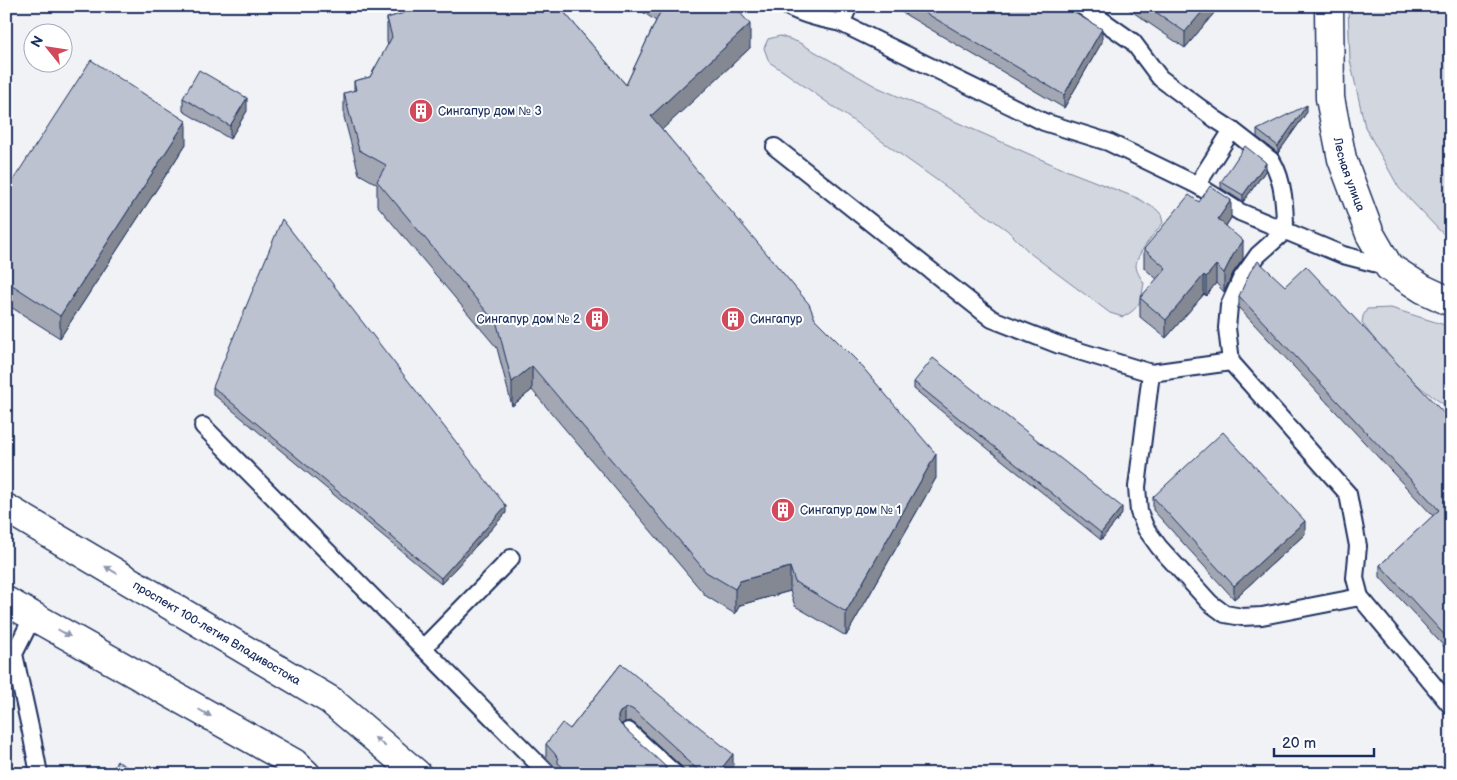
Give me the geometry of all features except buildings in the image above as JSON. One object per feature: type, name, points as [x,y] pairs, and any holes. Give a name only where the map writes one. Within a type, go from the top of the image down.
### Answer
[{"type":"main road","name":"Лесная улица","points":[[1329,6],[1330,98],[1342,159],[1370,234],[1389,267],[1422,289],[1451,302]]},
{"type":"main road","name":"проспект 100-летия Владивостока","points":[[6,508],[330,700],[417,774]]},
{"type":"main road","points":[[6,601],[294,764],[306,774]]},
{"type":"lane","points":[[786,6],[795,11],[818,18],[841,22],[1044,122],[1108,142],[1197,185],[1240,212],[1343,255],[1389,267]]},
{"type":"lane","points":[[841,22],[849,6]]},
{"type":"lane","points":[[1082,6],[1133,42],[1160,78],[1232,130],[1272,161],[1275,166],[1280,181],[1285,211],[1285,231],[1258,255],[1241,279],[1229,306],[1227,328],[1231,362],[1348,494],[1358,546],[1355,578],[1360,597],[1451,706]]},
{"type":"lane","points":[[1197,185],[1232,130]]},
{"type":"lane","points":[[775,147],[992,319],[1059,345],[1151,373],[1231,362]]},
{"type":"lane","points":[[1151,373],[1137,487],[1139,512],[1146,529],[1159,547],[1210,603],[1225,614],[1262,616],[1360,597]]},
{"type":"lane","points":[[203,426],[548,774]]},
{"type":"lane","points":[[423,648],[511,558]]},
{"type":"lane","points":[[34,616],[14,654],[32,732],[39,774]]},
{"type":"lane","points":[[628,731],[675,774]]},
{"type":"shaded area","points":[[1348,6],[1451,6],[1451,239],[1440,231],[1399,188],[1365,127],[1350,60]]},
{"type":"shaded area","points":[[780,36],[798,42],[877,87],[1063,169],[1137,198],[1156,209],[1161,214],[1163,223],[1147,243],[1137,260],[1137,270],[1144,283],[1141,299],[1136,307],[1123,317],[1110,313],[1031,254],[1007,230],[769,62],[764,48],[768,39]]},
{"type":"shaded area","points":[[1391,308],[1451,327],[1451,409],[1406,375],[1383,351],[1362,323],[1367,309]]},
{"type":"place","name":"Сингапур дом № 3","points":[[421,111]]},
{"type":"place","name":"Сингапур дом № 2","points":[[597,319]]},
{"type":"place","name":"Сингапур","points":[[733,319]]},
{"type":"place","name":"Сингапур дом № 1","points":[[783,510]]}]
